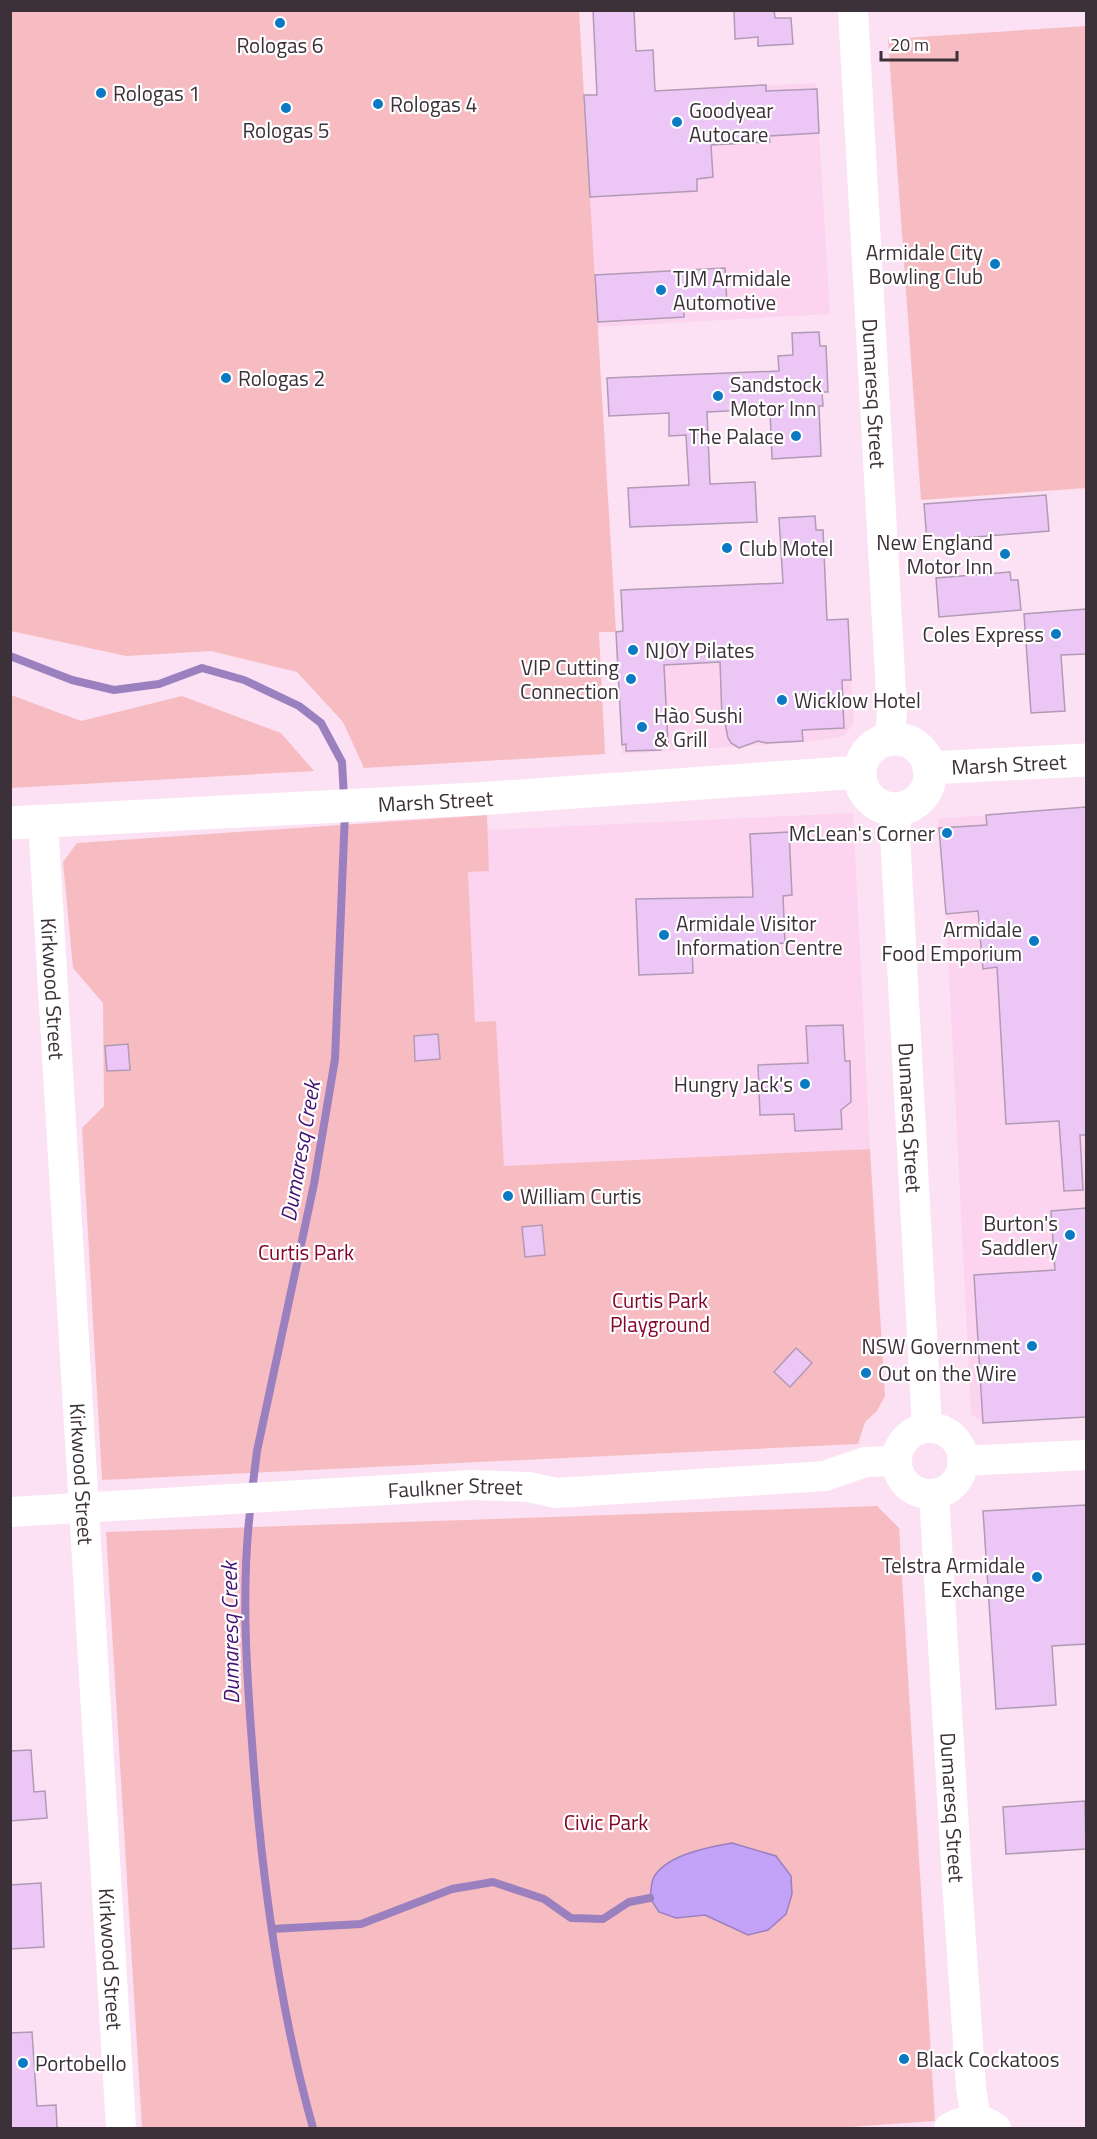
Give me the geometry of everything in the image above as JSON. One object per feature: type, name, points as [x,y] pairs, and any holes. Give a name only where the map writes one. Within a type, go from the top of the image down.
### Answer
[{"type":"main road","points":[[890,739],[910,742],[919,748],[926,757],[929,768],[927,787],[922,796],[906,807],[885,808],[866,794],[861,783],[860,772],[866,753],[880,741],[890,739]]},
{"type":"main road","name":"Marsh Street","points":[[929,768],[1086,760]]},
{"type":"main road","name":"Marsh Street","points":[[10,823],[476,799],[860,772]]},
{"type":"street","name":"Dumaresq Street","points":[[853,10],[892,711],[890,739]]},
{"type":"street","name":"Dumaresq Street","points":[[897,808],[895,834],[927,1427]]},
{"type":"street","name":"Kirkwood Street","points":[[43,821],[121,2128]]},
{"type":"street","points":[[927,1427],[942,1430],[952,1436],[960,1447],[962,1461],[960,1475],[953,1484],[944,1491],[934,1494],[920,1492],[908,1486],[899,1474],[896,1461],[899,1448],[905,1438],[927,1427]]},
{"type":"street","points":[[962,1461],[1086,1455]]},
{"type":"street","name":"Faulkner Street","points":[[10,1512],[472,1485],[529,1487],[556,1493],[825,1476],[865,1462],[896,1461]]},
{"type":"street","name":"Dumaresq Street","points":[[934,1494],[974,2126]]},
{"type":"shaded area","points":[[816,83],[830,314],[598,327],[584,95]]},
{"type":"shaded area","points":[[848,619],[854,724],[842,737],[804,742],[622,754],[616,632]]},
{"type":"shaded area","points":[[1086,807],[1086,1417],[983,1423],[971,1414],[946,914],[938,819]]},
{"type":"shaded area","points":[[853,813],[870,1149],[504,1166],[496,1021],[475,1022],[468,872],[489,870],[487,830]]},
{"type":"shaded area","points":[[732,1843],[776,1856],[791,1876],[792,1894],[786,1914],[768,1930],[748,1935],[705,1915],[676,1918],[659,1912],[650,1898],[652,1881],[659,1871],[677,1858]]},
{"type":"green space","points":[[11,11],[579,11],[616,632],[599,632],[605,754],[364,768],[343,722],[297,672],[211,651],[126,656],[11,631]]},
{"type":"green space","name":"Armidale City Bowling Club","points":[[1086,26],[1086,488],[921,500],[888,39]]},
{"type":"green space","points":[[11,695],[81,721],[182,696],[281,733],[314,771],[11,788]]},
{"type":"green space","name":"Curtis Park","points":[[487,815],[489,871],[468,872],[475,1022],[496,1021],[504,1166],[870,1149],[885,1396],[877,1411],[865,1422],[858,1444],[102,1480],[82,1128],[104,1106],[103,1003],[73,968],[63,862],[77,843]]},
{"type":"green space","name":"Civic Park","points":[[877,1506],[899,1528],[935,2121],[835,2128],[142,2128],[106,1532]]},
{"type":"building","name":"Goodyear Autocare","points":[[593,10],[634,10],[636,51],[653,50],[655,91],[766,85],[766,91],[817,89],[819,133],[769,136],[770,142],[711,145],[713,177],[697,179],[697,191],[590,197],[584,95],[597,95]]},
{"type":"building","points":[[734,10],[774,10],[775,18],[791,18],[793,44],[758,46],[758,37],[735,39]]},
{"type":"building","name":"TJM Armidale Automotive","points":[[725,268],[727,304],[684,307],[684,317],[598,322],[595,275]]},
{"type":"building","points":[[819,332],[820,346],[826,346],[828,392],[822,392],[823,406],[819,406],[821,456],[772,459],[770,409],[707,412],[710,484],[755,482],[757,522],[630,527],[628,488],[689,485],[686,435],[669,436],[669,413],[609,416],[607,378],[779,371],[778,356],[793,355],[792,333]]},
{"type":"building","points":[[1046,495],[1049,531],[927,541],[924,504]]},
{"type":"building","points":[[815,516],[816,530],[823,530],[827,620],[848,619],[851,680],[842,680],[844,728],[802,730],[803,741],[766,743],[758,741],[739,748],[728,738],[724,718],[722,718],[720,662],[664,665],[668,743],[661,743],[661,750],[626,751],[626,744],[622,745],[616,632],[623,631],[621,590],[783,583],[779,518]]},
{"type":"building","points":[[1010,572],[1011,580],[1018,580],[1021,610],[939,617],[936,578]]},
{"type":"building","points":[[1086,609],[1086,654],[1061,655],[1065,711],[1031,713],[1024,614]]},
{"type":"building","name":"Armidale Food Emporium","points":[[1086,807],[1086,1135],[1080,1135],[1083,1190],[1064,1191],[1059,1121],[1006,1124],[997,967],[983,969],[978,911],[946,914],[939,828],[987,825],[986,815]]},
{"type":"building","points":[[789,832],[792,895],[783,896],[785,943],[692,947],[693,973],[639,975],[636,899],[753,897],[750,834]]},
{"type":"building","name":"Hungry Jack's","points":[[843,1025],[845,1061],[850,1061],[851,1102],[841,1110],[842,1129],[795,1131],[794,1114],[760,1115],[758,1065],[808,1063],[806,1026]]},
{"type":"building","points":[[438,1034],[440,1059],[415,1061],[414,1036]]},
{"type":"building","points":[[128,1044],[130,1070],[107,1071],[105,1046]]},
{"type":"building","name":"NSW Government","points":[[1086,1208],[1086,1417],[983,1423],[974,1275],[1055,1270],[1051,1211]]},
{"type":"building","points":[[542,1225],[545,1255],[525,1257],[522,1227]]},
{"type":"building","points":[[796,1348],[812,1363],[790,1387],[774,1372]]},
{"type":"building","name":"Telstra Armidale Exchange","points":[[1086,1505],[1086,1644],[1052,1646],[1056,1705],[996,1709],[983,1511]]},
{"type":"building","points":[[31,1750],[34,1792],[45,1791],[47,1818],[10,1821],[10,1751]]},
{"type":"building","points":[[1085,1801],[1086,1849],[1006,1854],[1003,1807]]},
{"type":"building","points":[[41,1883],[44,1947],[10,1949],[10,1885]]},
{"type":"building","points":[[32,2032],[37,2106],[56,2105],[57,2128],[10,2128],[10,2033]]},
{"type":"waterway","name":"Dumaresq Creek","points":[[10,656],[72,680],[114,690],[159,684],[202,668],[244,680],[299,706],[321,723],[342,762],[344,797]]},
{"type":"waterway","name":"Dumaresq Creek","points":[[252,1491],[257,1451],[314,1184],[335,1059],[345,812]]},
{"type":"waterway","name":"Dumaresq Creek","points":[[251,1503],[246,1563],[246,1653],[260,1840],[281,1986],[313,2128]]},
{"type":"waterway","points":[[272,1929],[361,1924],[452,1889],[493,1882],[544,1899],[571,1918],[603,1919],[629,1902],[650,1898]]},
{"type":"place","name":"Rologas 6","points":[[280,23]]},
{"type":"place","name":"Rologas 1","points":[[101,93]]},
{"type":"place","name":"Rologas 4","points":[[378,104]]},
{"type":"place","name":"Rologas 5","points":[[286,108]]},
{"type":"place","name":"Goodyear Autocare","points":[[677,122]]},
{"type":"place","name":"Armidale City Bowling Club","points":[[995,264]]},
{"type":"place","name":"TJM Armidale Automotive","points":[[661,290]]},
{"type":"place","name":"Rologas 2","points":[[226,378]]},
{"type":"place","name":"Sandstock Motor Inn","points":[[718,396]]},
{"type":"place","name":"The Palace","points":[[796,436]]},
{"type":"place","name":"Club Motel","points":[[727,548]]},
{"type":"place","name":"New England Motor Inn","points":[[1005,554]]},
{"type":"place","name":"Coles Express","points":[[1056,634]]},
{"type":"place","name":"NJOY Pilates","points":[[633,650]]},
{"type":"place","name":"VIP Cutting Connection","points":[[631,679]]},
{"type":"place","name":"Wicklow Hotel","points":[[782,700]]},
{"type":"place","name":"Hào Sushi & Grill","points":[[642,727]]},
{"type":"place","name":"McLean's Corner","points":[[947,833]]},
{"type":"place","name":"Armidale Visitor Information Centre","points":[[664,935]]},
{"type":"place","name":"Armidale Food Emporium","points":[[1034,941]]},
{"type":"place","name":"Hungry Jack's","points":[[805,1084]]},
{"type":"place","name":"William Curtis","points":[[508,1196]]},
{"type":"place","name":"Burton's Saddlery","points":[[1070,1235]]},
{"type":"place","name":"NSW Government","points":[[1032,1346]]},
{"type":"place","name":"Out on the Wire","points":[[866,1373]]},
{"type":"place","name":"Telstra Armidale Exchange","points":[[1037,1577]]},
{"type":"place","name":"Black Cockatoos","points":[[904,2059]]},
{"type":"place","name":"Portobello","points":[[23,2063]]},
{"type":"park label","name":"Curtis Park Playground","points":[[660,1312]]}]
